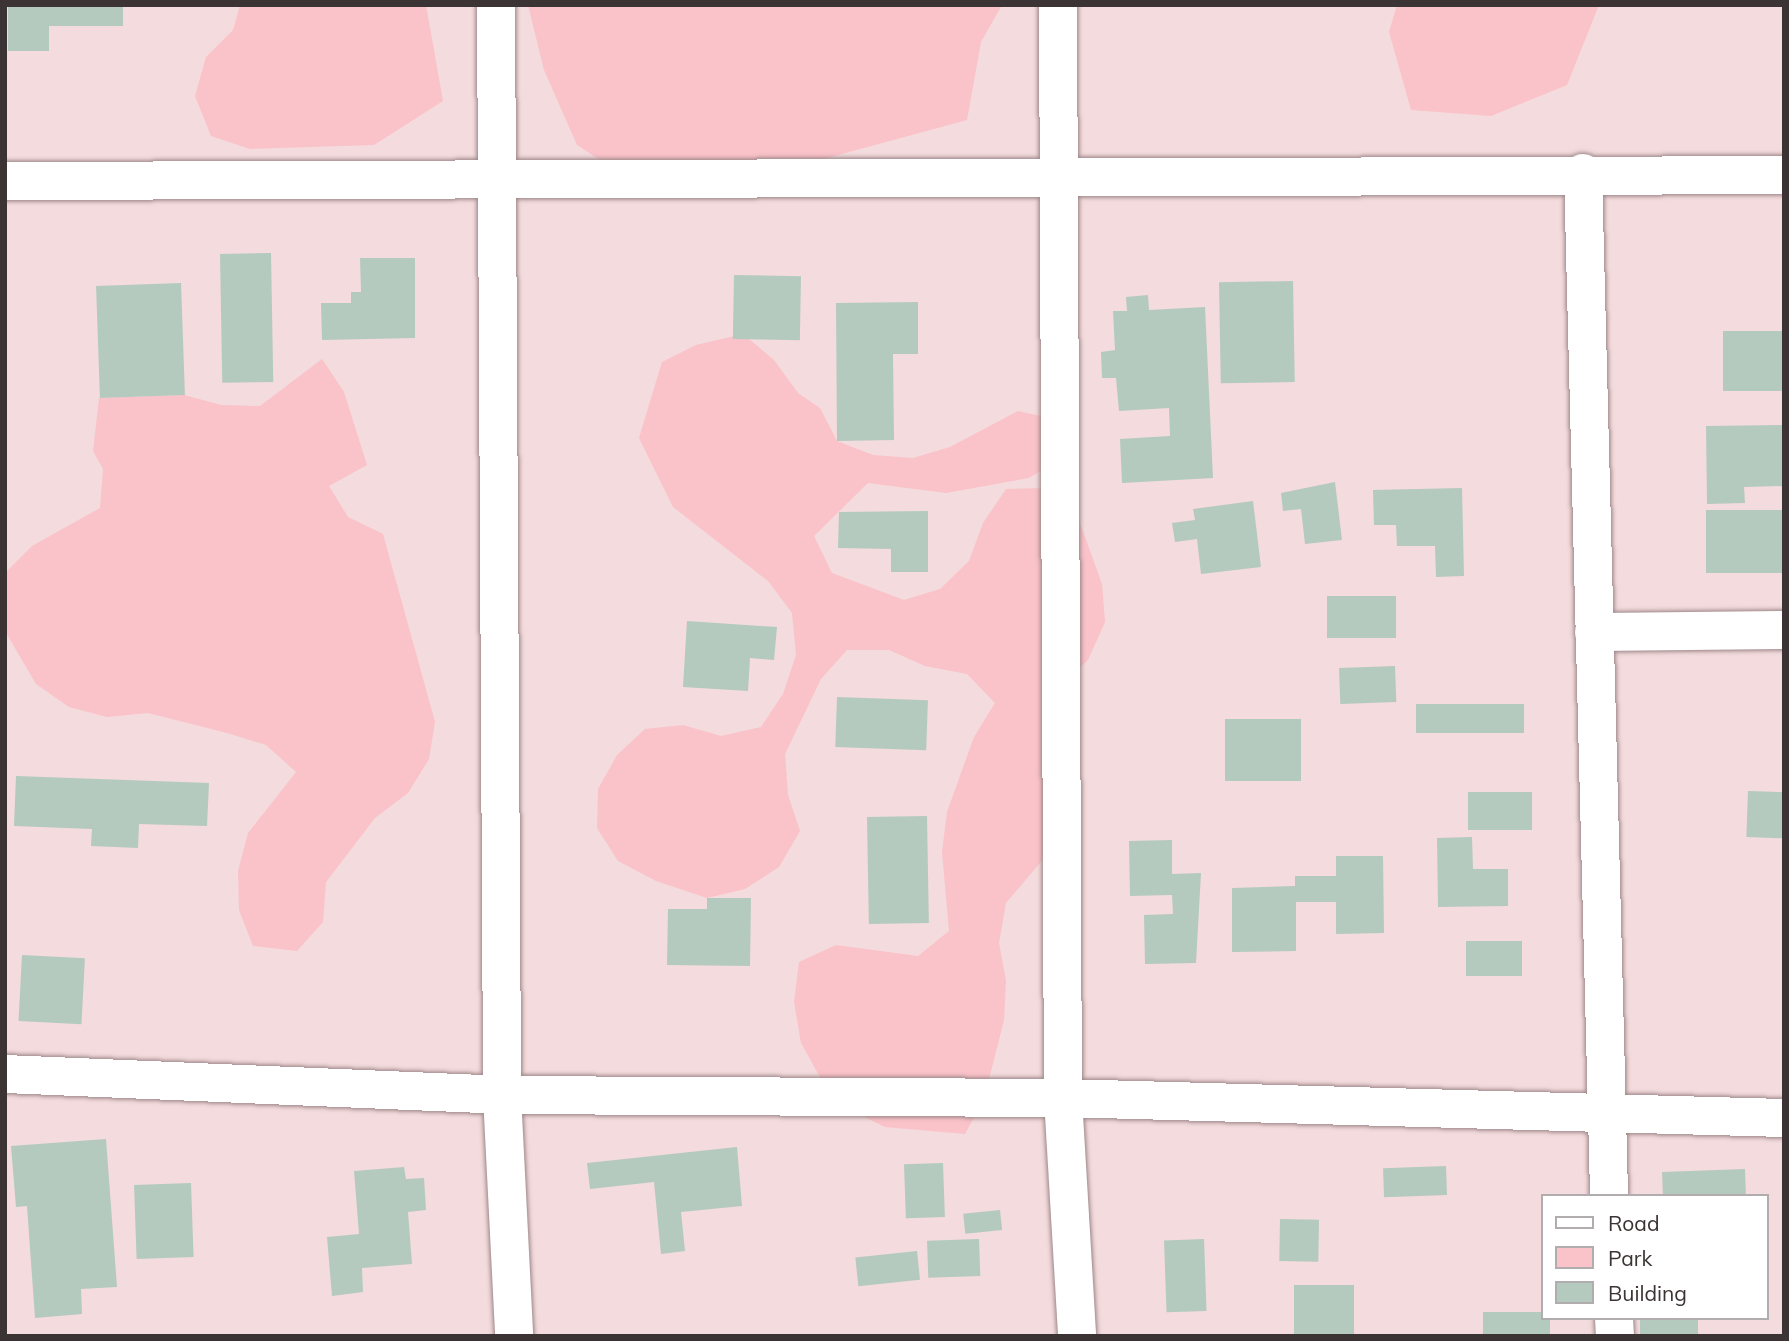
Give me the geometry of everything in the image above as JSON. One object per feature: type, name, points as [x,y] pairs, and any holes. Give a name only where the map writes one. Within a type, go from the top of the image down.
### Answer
[{"type":"street","points":[[496,5],[494,181],[502,1095],[514,1336]]},
{"type":"street","points":[[1058,5],[1062,177],[1063,1098],[1077,1336]]},
{"type":"street","points":[[5,181],[494,181],[1583,173],[1784,175]]},
{"type":"street","points":[[1583,173],[1609,1194]]},
{"type":"street","points":[[1594,632],[1784,630]]},
{"type":"street","points":[[5,1074],[502,1095],[1063,1098],[1784,1118]]},
{"type":"green space","points":[[240,5],[426,5],[443,101],[374,145],[250,149],[211,136],[195,96],[206,57],[233,30]]},
{"type":"green space","points":[[528,5],[1002,5],[981,42],[967,120],[805,164],[646,190],[577,145],[544,70]]},
{"type":"green space","points":[[1397,5],[1599,5],[1567,85],[1491,116],[1411,110],[1389,32]]},
{"type":"green space","points":[[743,334],[774,360],[798,393],[820,408],[837,441],[873,455],[913,458],[950,447],[1018,411],[1058,420],[1059,460],[1029,478],[946,493],[868,483],[814,536],[832,573],[904,600],[940,589],[969,561],[983,523],[1006,489],[1044,488],[1076,512],[1102,584],[1105,622],[1088,660],[1060,687],[1062,837],[1006,903],[999,943],[1006,981],[1004,1020],[984,1099],[965,1134],[885,1127],[848,1109],[821,1079],[801,1043],[794,1002],[799,962],[836,945],[918,956],[949,931],[942,852],[947,812],[974,737],[995,703],[967,674],[925,666],[889,650],[847,650],[821,679],[785,754],[788,795],[800,831],[779,867],[745,889],[707,898],[656,881],[618,861],[597,828],[598,789],[617,755],[645,729],[683,725],[721,736],[761,727],[783,694],[796,655],[792,613],[768,581],[673,507],[639,438],[662,362],[696,345]]},
{"type":"green space","points":[[322,359],[344,392],[367,465],[329,486],[348,517],[383,534],[435,722],[429,759],[408,793],[375,818],[326,882],[323,922],[297,951],[253,946],[239,910],[238,871],[248,833],[296,772],[266,745],[227,733],[148,713],[107,717],[69,707],[36,684],[5,631],[5,573],[32,546],[100,508],[103,469],[93,451],[99,398],[184,395],[221,405],[260,406]]},
{"type":"building","points":[[8,5],[123,5],[123,26],[49,26],[49,51],[8,51]]},
{"type":"building","points":[[271,253],[273,382],[222,383],[220,254]]},
{"type":"building","points":[[360,258],[415,258],[415,338],[322,340],[321,303],[351,303],[351,292],[361,292]]},
{"type":"building","points":[[734,275],[801,276],[800,340],[733,339]]},
{"type":"building","points":[[1293,281],[1295,382],[1221,383],[1219,282]]},
{"type":"building","points":[[181,283],[185,395],[100,398],[96,286]]},
{"type":"building","points":[[1148,295],[1149,310],[1205,307],[1213,478],[1122,483],[1120,439],[1170,436],[1169,408],[1119,411],[1116,378],[1102,378],[1101,352],[1115,350],[1113,311],[1127,311],[1126,297]]},
{"type":"building","points":[[918,302],[918,354],[893,354],[894,440],[837,441],[836,303]]},
{"type":"building","points":[[1723,331],[1784,331],[1784,391],[1723,391]]},
{"type":"building","points":[[1784,425],[1784,486],[1744,487],[1745,503],[1707,504],[1706,426]]},
{"type":"building","points":[[1335,482],[1342,540],[1305,544],[1301,509],[1283,511],[1281,493]]},
{"type":"building","points":[[1462,488],[1464,576],[1436,577],[1435,546],[1397,546],[1396,525],[1374,525],[1373,490]]},
{"type":"building","points":[[1253,501],[1261,567],[1201,574],[1197,539],[1175,542],[1172,523],[1195,520],[1193,509]]},
{"type":"building","points":[[1706,510],[1784,510],[1784,573],[1706,573]]},
{"type":"building","points":[[928,511],[928,572],[891,572],[891,549],[838,548],[839,512]]},
{"type":"building","points":[[1327,596],[1396,596],[1396,638],[1327,638]]},
{"type":"building","points":[[687,621],[777,627],[774,660],[750,658],[748,691],[683,687]]},
{"type":"building","points":[[1395,666],[1396,702],[1340,704],[1339,668]]},
{"type":"building","points":[[837,697],[928,700],[926,750],[835,747]]},
{"type":"building","points":[[1416,704],[1524,704],[1524,733],[1416,733]]},
{"type":"building","points":[[1225,719],[1301,719],[1301,781],[1225,781]]},
{"type":"building","points":[[16,776],[209,783],[207,826],[139,824],[138,848],[91,846],[92,829],[14,826]]},
{"type":"building","points":[[1748,791],[1784,792],[1782,838],[1746,837]]},
{"type":"building","points":[[1468,792],[1532,792],[1532,830],[1468,830]]},
{"type":"building","points":[[927,816],[929,923],[869,924],[867,817]]},
{"type":"building","points":[[1472,837],[1473,869],[1508,869],[1508,906],[1438,907],[1437,838]]},
{"type":"building","points":[[1172,840],[1172,874],[1201,873],[1196,963],[1145,964],[1144,915],[1173,914],[1172,895],[1130,896],[1129,841]]},
{"type":"building","points":[[1336,856],[1383,856],[1384,933],[1336,934],[1336,902],[1296,902],[1296,951],[1232,952],[1232,888],[1295,886],[1295,876],[1336,876]]},
{"type":"building","points":[[707,898],[751,898],[750,966],[667,965],[668,909],[707,909]]},
{"type":"building","points":[[1466,941],[1522,941],[1522,976],[1466,976]]},
{"type":"building","points":[[22,955],[85,958],[81,1024],[19,1021]]},
{"type":"building","points":[[106,1139],[117,1287],[81,1289],[82,1314],[35,1318],[27,1206],[16,1207],[11,1146]]},
{"type":"building","points":[[737,1147],[742,1206],[681,1212],[685,1251],[661,1254],[654,1182],[590,1189],[587,1163]]},
{"type":"building","points":[[943,1163],[945,1217],[906,1218],[904,1164]]},
{"type":"building","points":[[1446,1166],[1447,1195],[1384,1197],[1383,1168]]},
{"type":"building","points":[[404,1167],[406,1179],[424,1178],[426,1210],[408,1212],[412,1264],[362,1268],[363,1292],[332,1296],[327,1237],[359,1234],[354,1171]]},
{"type":"building","points":[[1745,1169],[1746,1194],[1663,1194],[1662,1172]]},
{"type":"building","points":[[191,1183],[194,1257],[137,1259],[134,1185]]},
{"type":"building","points":[[1000,1210],[1002,1230],[965,1234],[963,1214]]},
{"type":"building","points":[[1280,1219],[1319,1220],[1318,1262],[1279,1261]]},
{"type":"building","points":[[979,1239],[980,1276],[928,1278],[927,1241]]},
{"type":"building","points":[[1204,1239],[1207,1311],[1167,1312],[1164,1240]]},
{"type":"building","points":[[917,1251],[920,1280],[858,1286],[855,1257]]},
{"type":"building","points":[[1294,1285],[1354,1285],[1354,1336],[1294,1336]]},
{"type":"building","points":[[1483,1312],[1540,1312],[1540,1320],[1550,1320],[1550,1336],[1483,1336]]},
{"type":"building","points":[[1640,1320],[1698,1320],[1698,1336],[1640,1336]]}]
